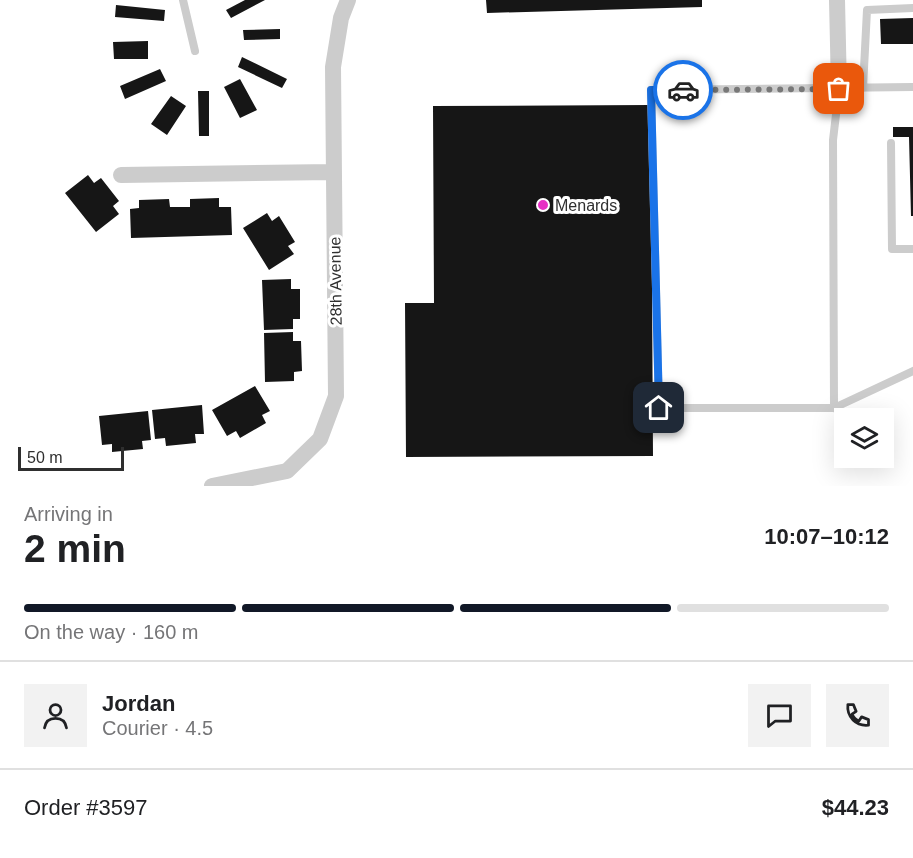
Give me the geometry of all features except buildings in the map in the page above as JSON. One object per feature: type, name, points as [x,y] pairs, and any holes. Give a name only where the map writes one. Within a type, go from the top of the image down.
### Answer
[{"type":"street","name":"28th Avenue","points":[[212,486],[287,471],[320,439],[336,396],[333,67],[341,18],[348,0]]},
{"type":"street","points":[[837,0],[839,89]]},
{"type":"street","points":[[121,175],[333,172]]},
{"type":"lane","points":[[183,0],[195,51]]},
{"type":"lane","points":[[863,88],[867,9],[913,8]]},
{"type":"lane","points":[[913,87],[651,90],[659,408],[834,408],[913,371]]},
{"type":"lane","points":[[834,408],[833,140],[839,89]]},
{"type":"lane","points":[[891,143],[892,249],[913,249]]},
{"type":"way so far","points":[[683,90],[839,89]]},
{"type":"place","name":"Menards","points":[[543,205]]},
{"type":"route","points":[[659,408],[651,90],[683,90]]}]
